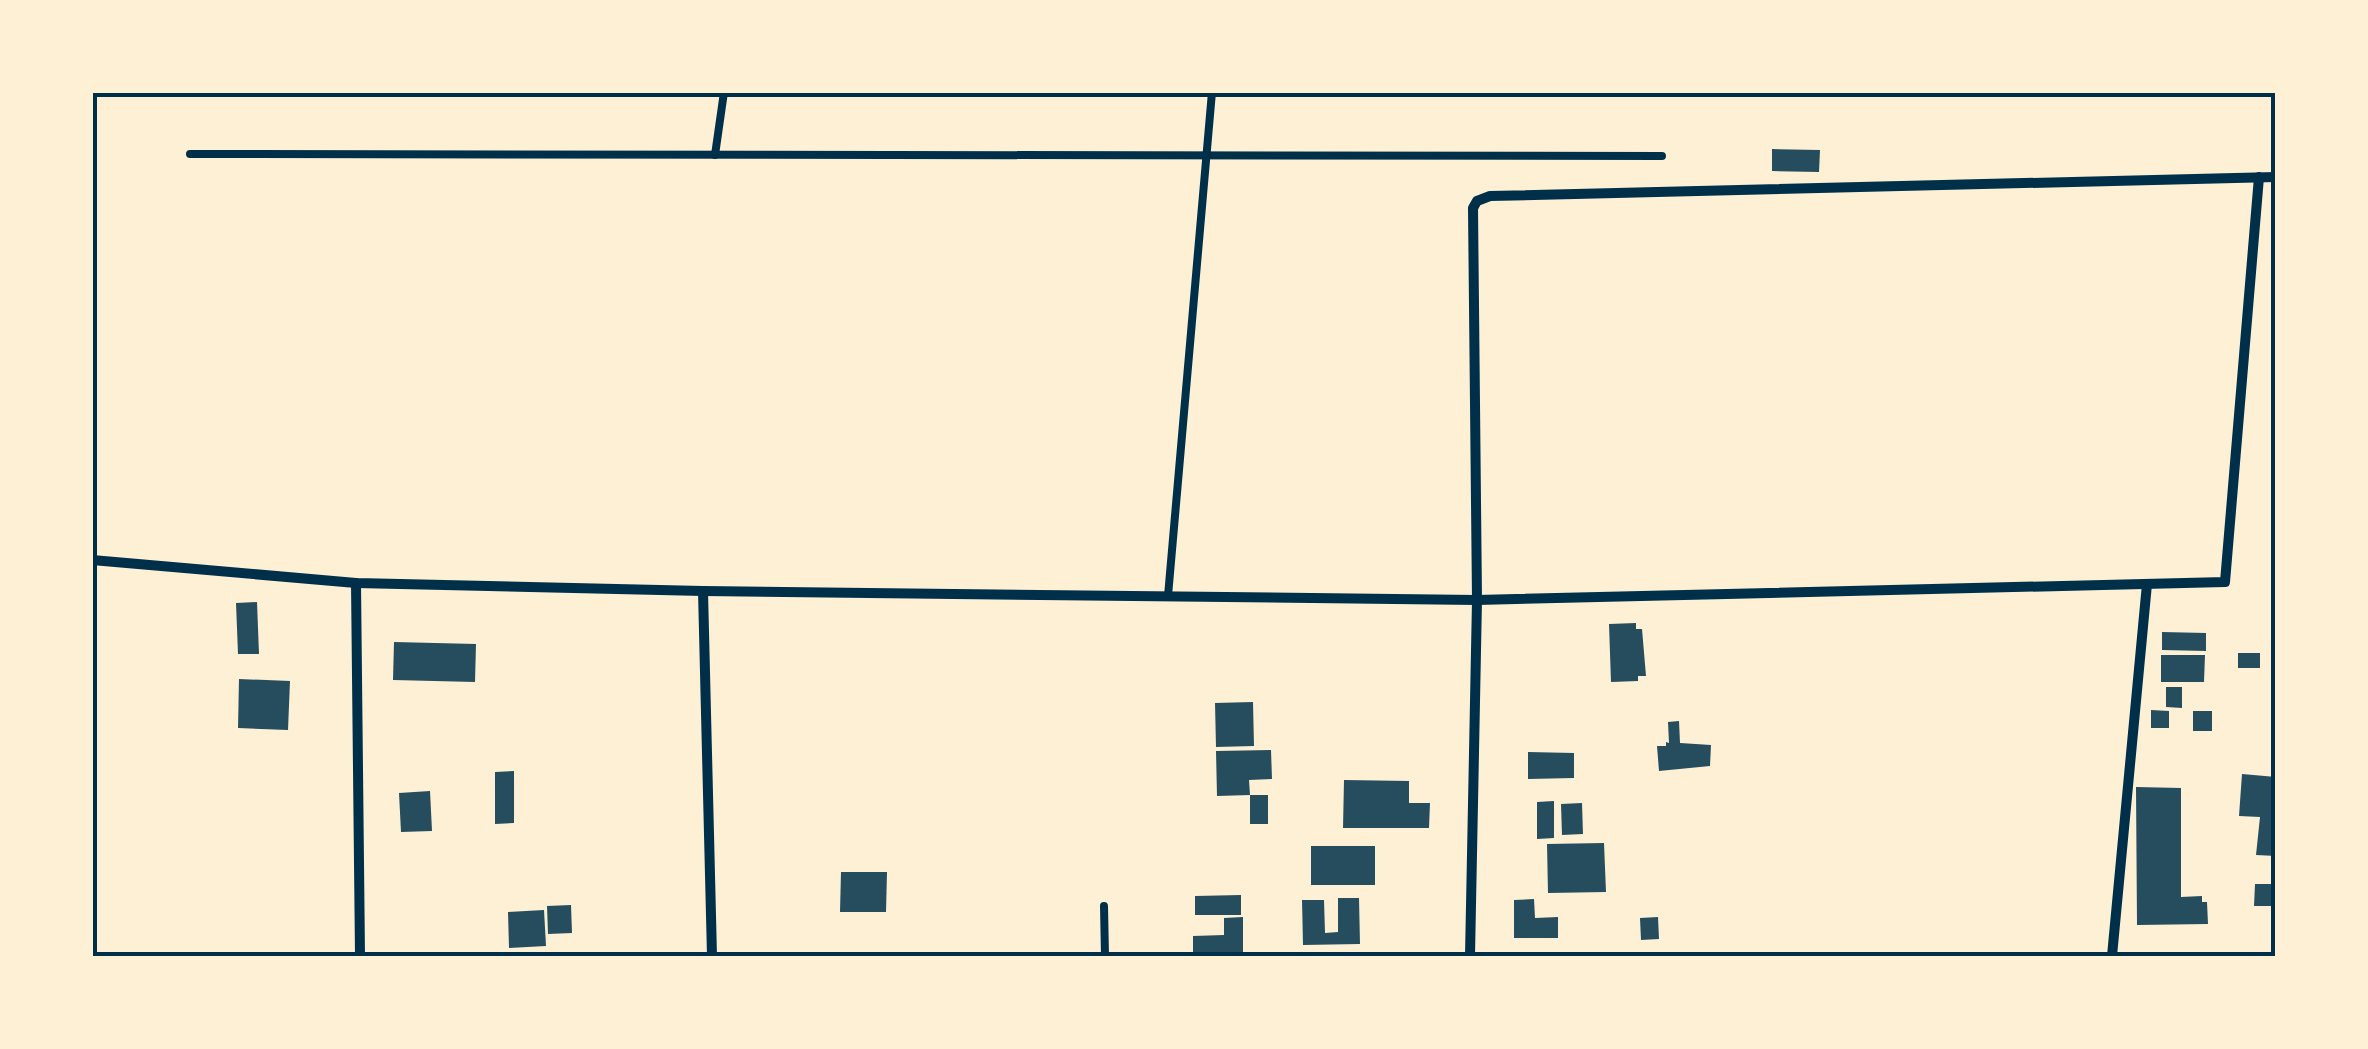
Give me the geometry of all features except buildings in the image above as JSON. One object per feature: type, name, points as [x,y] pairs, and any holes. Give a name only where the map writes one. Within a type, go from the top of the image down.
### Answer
[{"type":"street","points":[[92,560],[356,584],[1477,600],[2225,582],[2259,177]]},
{"type":"street","points":[[1470,956],[1477,600],[1473,208],[1477,200],[1490,196],[2276,177]]},
{"type":"street","points":[[356,584],[360,956]]},
{"type":"street","points":[[2112,956],[2147,584]]},
{"type":"street","points":[[703,591],[712,956]]},
{"type":"lane","points":[[715,155],[724,92]]},
{"type":"lane","points":[[1168,596],[1212,92]]},
{"type":"lane","points":[[190,154],[1662,156]]},
{"type":"lane","points":[[1104,906],[1104,956]]}]
